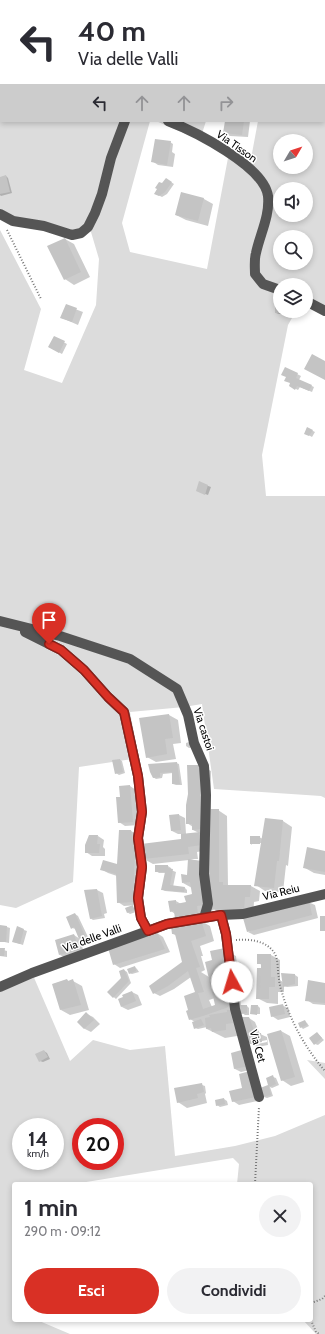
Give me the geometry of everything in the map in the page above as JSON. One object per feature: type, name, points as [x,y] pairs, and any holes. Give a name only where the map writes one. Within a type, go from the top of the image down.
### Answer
[{"type":"street","points":[[0,214],[13,221],[44,226],[72,235],[82,233],[88,227],[95,213],[102,194],[111,158],[125,122]]},
{"type":"street","name":"Via Tisson","points":[[170,122],[185,128],[222,149],[251,170],[263,183],[268,196],[267,213],[256,254],[255,274],[263,284],[273,288]]},
{"type":"street","points":[[313,305],[325,311]]},
{"type":"street","points":[[0,622],[24,631],[61,650],[84,670],[108,697],[124,712],[137,769],[142,812],[138,838],[142,867],[138,898],[141,918],[148,931]]},
{"type":"street","name":"Via castoi","points":[[0,622],[60,636],[130,659],[176,689],[188,715],[194,743],[204,766],[206,795],[204,874],[208,904],[204,918]]},
{"type":"street","name":"Via Reiu","points":[[243,914],[325,894]]},
{"type":"street","name":"Via delle Valli","points":[[0,987],[32,973],[167,924],[221,915],[243,914]]},
{"type":"street","name":"Via Cet","points":[[221,915],[227,941],[234,1009],[259,1097]]},
{"type":"path","points":[[7,230],[41,299]]},
{"type":"path","points":[[227,941],[245,939],[257,941],[264,944],[274,952],[284,1000],[294,1025],[312,1056],[325,1071]]},
{"type":"path","points":[[255,1182],[259,1097]]},
{"type":"path","points":[[313,1302],[322,1299],[325,1296]]},
{"type":"path","points":[[312,1322],[316,1332],[319,1334]]},
{"type":"shaded area","points":[[0,122],[150,122],[122,223],[130,252],[207,269],[228,158],[250,164],[258,122],[325,122],[325,314],[313,309],[313,278],[273,278],[273,318],[292,318],[288,325],[262,455],[266,496],[325,496],[325,798],[321,796],[214,789],[202,704],[130,712],[139,758],[79,767],[73,882],[16,908],[0,905],[0,230],[41,309],[24,370],[62,383],[96,305],[99,259],[91,232],[47,230],[0,216]]},
{"type":"shaded area","points":[[158,122],[206,122],[200,140]]},
{"type":"shaded area","points":[[32,973],[70,1061],[93,1040],[130,1050],[165,1046],[175,1156],[235,1146],[275,1136],[325,1115],[325,1334],[316,1334],[305,1322],[313,1322],[313,1182],[237,1182],[239,1164],[233,1158],[86,1182],[12,1182],[12,1322],[42,1322],[70,1334],[0,1334],[0,987]]},
{"type":"shaded area","points":[[307,1060],[325,1063],[325,1079]]},
{"type":"building","points":[[225,122],[244,122],[242,135],[223,133]]},
{"type":"building","points":[[155,139],[171,141],[167,165],[151,162]]},
{"type":"building","points":[[6,175],[10,192],[0,194],[0,177]]},
{"type":"building","points":[[166,178],[172,182],[165,192],[159,196],[154,194],[157,189],[155,188],[159,182],[162,183]]},
{"type":"building","points":[[181,192],[204,198],[198,221],[175,215]]},
{"type":"building","points":[[65,238],[81,272],[64,280],[47,246]]},
{"type":"building","points":[[66,304],[77,308],[72,322],[60,318]]},
{"type":"building","points":[[54,336],[65,341],[59,353],[48,347]]},
{"type":"building","points":[[312,354],[325,361],[325,380],[304,369]]},
{"type":"building","points":[[285,367],[298,373],[296,378],[312,385],[309,391],[297,386],[295,390],[289,386],[290,383],[284,381],[286,377],[281,375]]},
{"type":"building","points":[[307,427],[313,430],[309,436],[304,434]]},
{"type":"building","points":[[199,481],[208,485],[205,495],[196,491]]},
{"type":"building","points":[[169,714],[173,738],[165,739],[167,754],[146,758],[139,718]]},
{"type":"building","points":[[120,759],[123,772],[115,774],[112,760]]},
{"type":"building","points":[[177,762],[180,784],[172,784],[172,772],[160,773],[160,777],[153,778],[148,764]]},
{"type":"building","points":[[187,765],[202,765],[202,829],[192,830],[192,824],[186,824],[186,805],[188,794]]},
{"type":"building","points":[[130,785],[133,822],[118,823],[116,797],[120,797],[119,786]]},
{"type":"building","points":[[207,809],[219,809],[219,882],[223,882],[223,885],[251,885],[250,897],[245,897],[244,911],[211,909]]},
{"type":"building","points":[[179,814],[181,830],[171,831],[169,815]]},
{"type":"building","points":[[265,818],[283,820],[279,861],[277,861],[274,888],[254,886]]},
{"type":"building","points":[[119,830],[131,830],[135,851],[133,902],[117,903],[116,874],[100,870],[103,860],[117,864]]},
{"type":"building","points":[[200,832],[202,845],[188,847],[189,854],[143,859],[141,844],[181,839],[181,834]]},
{"type":"building","points":[[89,835],[98,835],[97,844],[100,844],[99,853],[85,853],[85,845]]},
{"type":"building","points":[[250,836],[260,836],[260,844],[250,844]]},
{"type":"building","points":[[307,847],[325,851],[325,872],[303,868]]},
{"type":"building","points":[[188,859],[202,861],[205,905],[197,906],[198,915],[175,919],[174,911],[170,912],[168,901],[176,900],[176,904],[186,902],[184,896],[192,894],[190,882],[182,883],[181,874],[187,875]]},
{"type":"building","points":[[155,865],[168,865],[168,868],[173,869],[170,885],[185,887],[184,892],[161,890],[165,872],[155,872]]},
{"type":"building","points":[[97,889],[102,916],[90,919],[84,890]]},
{"type":"building","points":[[309,900],[312,915],[247,932],[243,918]]},
{"type":"building","points":[[133,905],[134,910],[127,913],[125,908]]},
{"type":"building","points":[[75,913],[85,936],[79,939],[74,927],[71,929],[66,917]]},
{"type":"building","points":[[320,916],[325,916],[325,931],[320,931]]},
{"type":"building","points":[[201,920],[206,936],[191,941],[200,967],[196,968],[204,992],[198,993],[203,1009],[215,1005],[205,962],[212,960],[210,951],[225,948],[230,1000],[229,1006],[226,1008],[189,1020],[184,996],[195,992],[188,971],[168,986],[153,994],[149,986],[182,962],[175,934],[172,934],[171,926]]},
{"type":"building","points":[[0,925],[7,926],[6,942],[0,942]]},
{"type":"building","points":[[17,926],[24,929],[20,944],[12,942]]},
{"type":"building","points":[[157,932],[165,949],[113,965],[108,948]]},
{"type":"building","points":[[74,934],[79,950],[59,955],[55,940]]},
{"type":"building","points":[[0,948],[5,948],[4,956],[0,956]]},
{"type":"building","points":[[257,954],[271,954],[271,977],[275,977],[275,987],[269,987],[269,999],[256,999],[257,968],[261,968],[261,964],[257,964]]},
{"type":"building","points":[[135,966],[136,971],[129,974],[127,969]]},
{"type":"building","points":[[124,969],[129,981],[113,998],[107,992],[121,978],[119,971]]},
{"type":"building","points":[[281,973],[295,974],[295,984],[283,987]]},
{"type":"building","points":[[67,979],[68,981],[73,979],[81,1005],[60,1010],[52,984]]},
{"type":"building","points":[[308,980],[325,983],[325,1003],[305,1001]]},
{"type":"building","points":[[132,991],[136,1001],[121,1007],[118,999],[123,997],[122,995]]},
{"type":"building","points":[[283,1004],[285,1014],[271,1017],[269,1007]]},
{"type":"building","points":[[237,1005],[247,1005],[247,1013],[241,1014]]},
{"type":"building","points":[[251,1005],[258,1005],[257,1015],[250,1014]]},
{"type":"building","points":[[227,1010],[230,1010],[233,1023],[226,1024],[226,1030],[212,1032],[211,1028],[206,1029],[205,1018],[210,1017],[209,1015],[227,1012]]},
{"type":"building","points":[[86,1012],[94,1020],[84,1029],[77,1022]]},
{"type":"building","points":[[239,1017],[249,1017],[255,1033],[261,1033],[262,1042],[250,1044]]},
{"type":"building","points":[[201,1019],[204,1025],[194,1029],[192,1022]]},
{"type":"building","points":[[305,1020],[307,1025],[300,1028],[298,1023]]},
{"type":"building","points":[[281,1030],[295,1077],[281,1081],[267,1034]]},
{"type":"building","points":[[317,1032],[322,1038],[314,1045],[309,1038]]},
{"type":"building","points":[[245,1049],[249,1066],[234,1069],[231,1053]]},
{"type":"building","points":[[44,1050],[48,1057],[39,1062],[35,1054]]},
{"type":"building","points":[[250,1071],[256,1097],[232,1102],[229,1091],[242,1088],[239,1074]]},
{"type":"building","points":[[273,1075],[276,1084],[269,1087],[271,1095],[263,1097],[260,1088],[268,1085],[266,1078]]},
{"type":"building","points":[[202,1083],[204,1092],[197,1094],[198,1098],[177,1103],[174,1088]]},
{"type":"building","points":[[224,1098],[225,1104],[216,1106],[215,1100]]},
{"type":"route","points":[[49,644],[61,650],[84,670],[108,697],[124,712],[138,776],[142,812],[138,838],[142,867],[138,898],[141,918],[148,931],[167,924],[221,915],[226,934],[232,982]]}]
